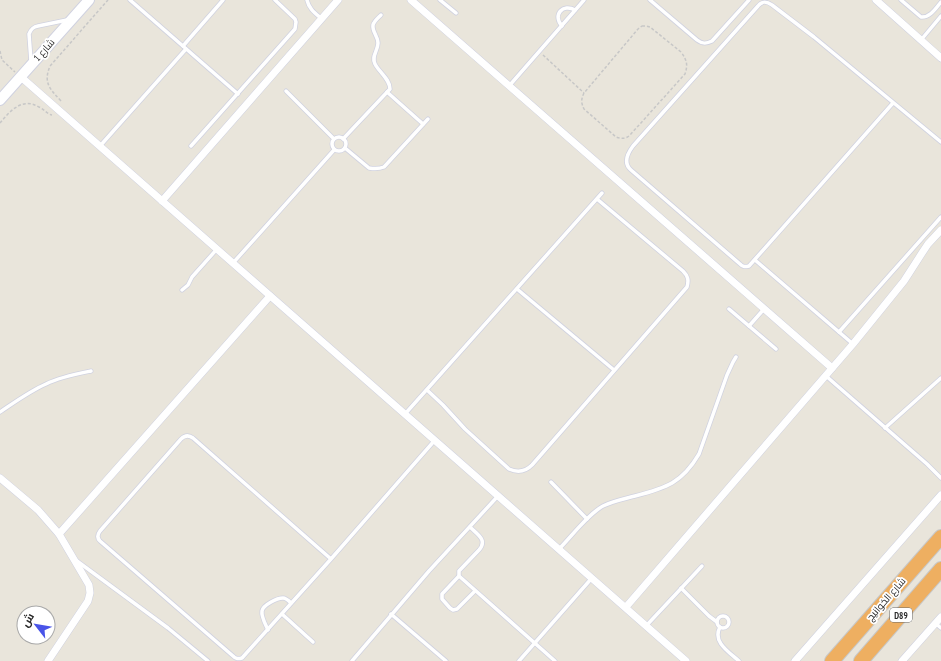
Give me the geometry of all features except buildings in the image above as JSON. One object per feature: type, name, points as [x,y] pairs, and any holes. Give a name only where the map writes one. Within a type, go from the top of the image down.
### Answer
[{"type":"highway","name":"شارع الخوانيج","points":[[832,661],[941,537]]},
{"type":"highway","name":"D89","points":[[861,661],[941,569]]},
{"type":"highway","points":[[889,629],[905,618],[941,584]]},
{"type":"street","name":"شارع 1","points":[[0,100],[89,0]]},
{"type":"street","points":[[162,201],[338,0]]},
{"type":"street","points":[[411,0],[832,368]]},
{"type":"street","points":[[879,1],[941,58]]},
{"type":"street","points":[[20,77],[686,661]]},
{"type":"street","points":[[626,607],[853,344],[904,282],[925,248],[941,230]]},
{"type":"street","points":[[59,534],[270,296]]},
{"type":"street","points":[[0,478],[38,510],[59,534],[89,585],[90,593],[88,601],[48,661]]},
{"type":"street","points":[[795,661],[941,495]]},
{"type":"street","points":[[902,661],[938,625],[941,617]]},
{"type":"lane","points":[[130,0],[238,94]]},
{"type":"lane","points":[[100,146],[223,0]]},
{"type":"lane","points":[[191,146],[295,28],[295,19],[275,0]]},
{"type":"lane","points":[[307,0],[309,7],[322,19]]},
{"type":"lane","points":[[440,0],[456,13]]},
{"type":"lane","points":[[509,86],[584,0]]},
{"type":"lane","points":[[650,0],[700,43],[704,44],[712,42],[749,0]]},
{"type":"lane","points":[[901,0],[923,18],[928,16],[941,2]]},
{"type":"lane","points":[[893,103],[750,266],[746,267],[628,168],[626,162],[633,146],[758,6],[764,2],[772,4],[814,37],[941,142]]},
{"type":"lane","points":[[562,26],[558,18],[562,9],[571,8],[575,10]]},
{"type":"lane","points":[[343,138],[390,89],[390,84],[374,61],[374,54],[378,47],[378,40],[373,26],[374,22],[381,15]]},
{"type":"lane","points":[[920,40],[941,16]]},
{"type":"lane","points":[[31,65],[29,34],[31,30],[34,27],[72,19]]},
{"type":"lane","points":[[286,91],[334,139]]},
{"type":"lane","points":[[387,92],[423,124]]},
{"type":"lane","points":[[345,148],[369,168],[379,169],[384,167],[428,119]]},
{"type":"lane","points":[[334,139],[337,137],[343,138]]},
{"type":"lane","points":[[343,138],[345,148]]},
{"type":"lane","points":[[334,139],[332,143],[334,150]]},
{"type":"lane","points":[[334,150],[340,152],[345,148]]},
{"type":"lane","points":[[233,264],[334,150]]},
{"type":"lane","points":[[405,414],[602,193]]},
{"type":"lane","points":[[427,390],[465,429],[509,469],[518,472],[524,471],[532,465],[687,287],[688,283],[688,278],[683,271],[597,199]]},
{"type":"lane","points":[[839,332],[941,217]]},
{"type":"lane","points":[[182,290],[217,250]]},
{"type":"lane","points":[[755,260],[853,344]]},
{"type":"lane","points":[[517,289],[614,370]]},
{"type":"lane","points":[[729,309],[776,349]]},
{"type":"lane","points":[[749,326],[764,309]]},
{"type":"lane","points":[[559,549],[587,519],[602,507],[622,498],[660,490],[683,476],[692,466],[699,454],[727,374],[736,357]]},
{"type":"lane","points":[[0,412],[33,390],[47,383],[91,371]]},
{"type":"lane","points":[[826,376],[941,478]]},
{"type":"lane","points":[[885,428],[941,378]]},
{"type":"lane","points":[[331,559],[193,438],[188,436],[183,437],[97,536],[100,541],[235,658],[239,659],[242,658],[268,630],[331,559],[435,440]]},
{"type":"lane","points":[[551,482],[587,519]]},
{"type":"lane","points":[[352,661],[429,571],[498,496]]},
{"type":"lane","points":[[470,526],[482,538],[482,547],[459,571],[459,576],[442,594],[442,599],[450,608],[454,610],[457,609],[475,590]]},
{"type":"lane","points":[[74,559],[168,628],[208,661]]},
{"type":"lane","points":[[646,626],[702,566]]},
{"type":"lane","points":[[459,576],[555,661]]},
{"type":"lane","points":[[519,661],[592,578]]},
{"type":"lane","points":[[681,588],[706,614],[717,622],[720,627]]},
{"type":"lane","points":[[268,630],[262,614],[263,607],[268,603],[281,598],[292,603]]},
{"type":"lane","points":[[282,614],[312,642]]},
{"type":"lane","points":[[391,614],[446,661]]},
{"type":"lane","points":[[717,622],[721,616],[727,616],[730,621],[728,626],[725,628],[720,627]]},
{"type":"lane","points":[[720,627],[717,636],[718,640],[739,661]]},
{"type":"path","points":[[0,123],[14,108],[25,103],[38,106],[50,114],[54,114],[58,110],[61,106],[61,102],[49,86],[47,72],[50,66],[108,0]]},
{"type":"path","points":[[642,26],[650,27],[681,52],[687,63],[685,74],[624,139],[616,137],[584,109],[581,101],[584,93],[638,28],[642,26]]},
{"type":"path","points":[[0,51],[1,58],[4,62],[20,77]]},
{"type":"path","points":[[540,52],[584,93]]}]
